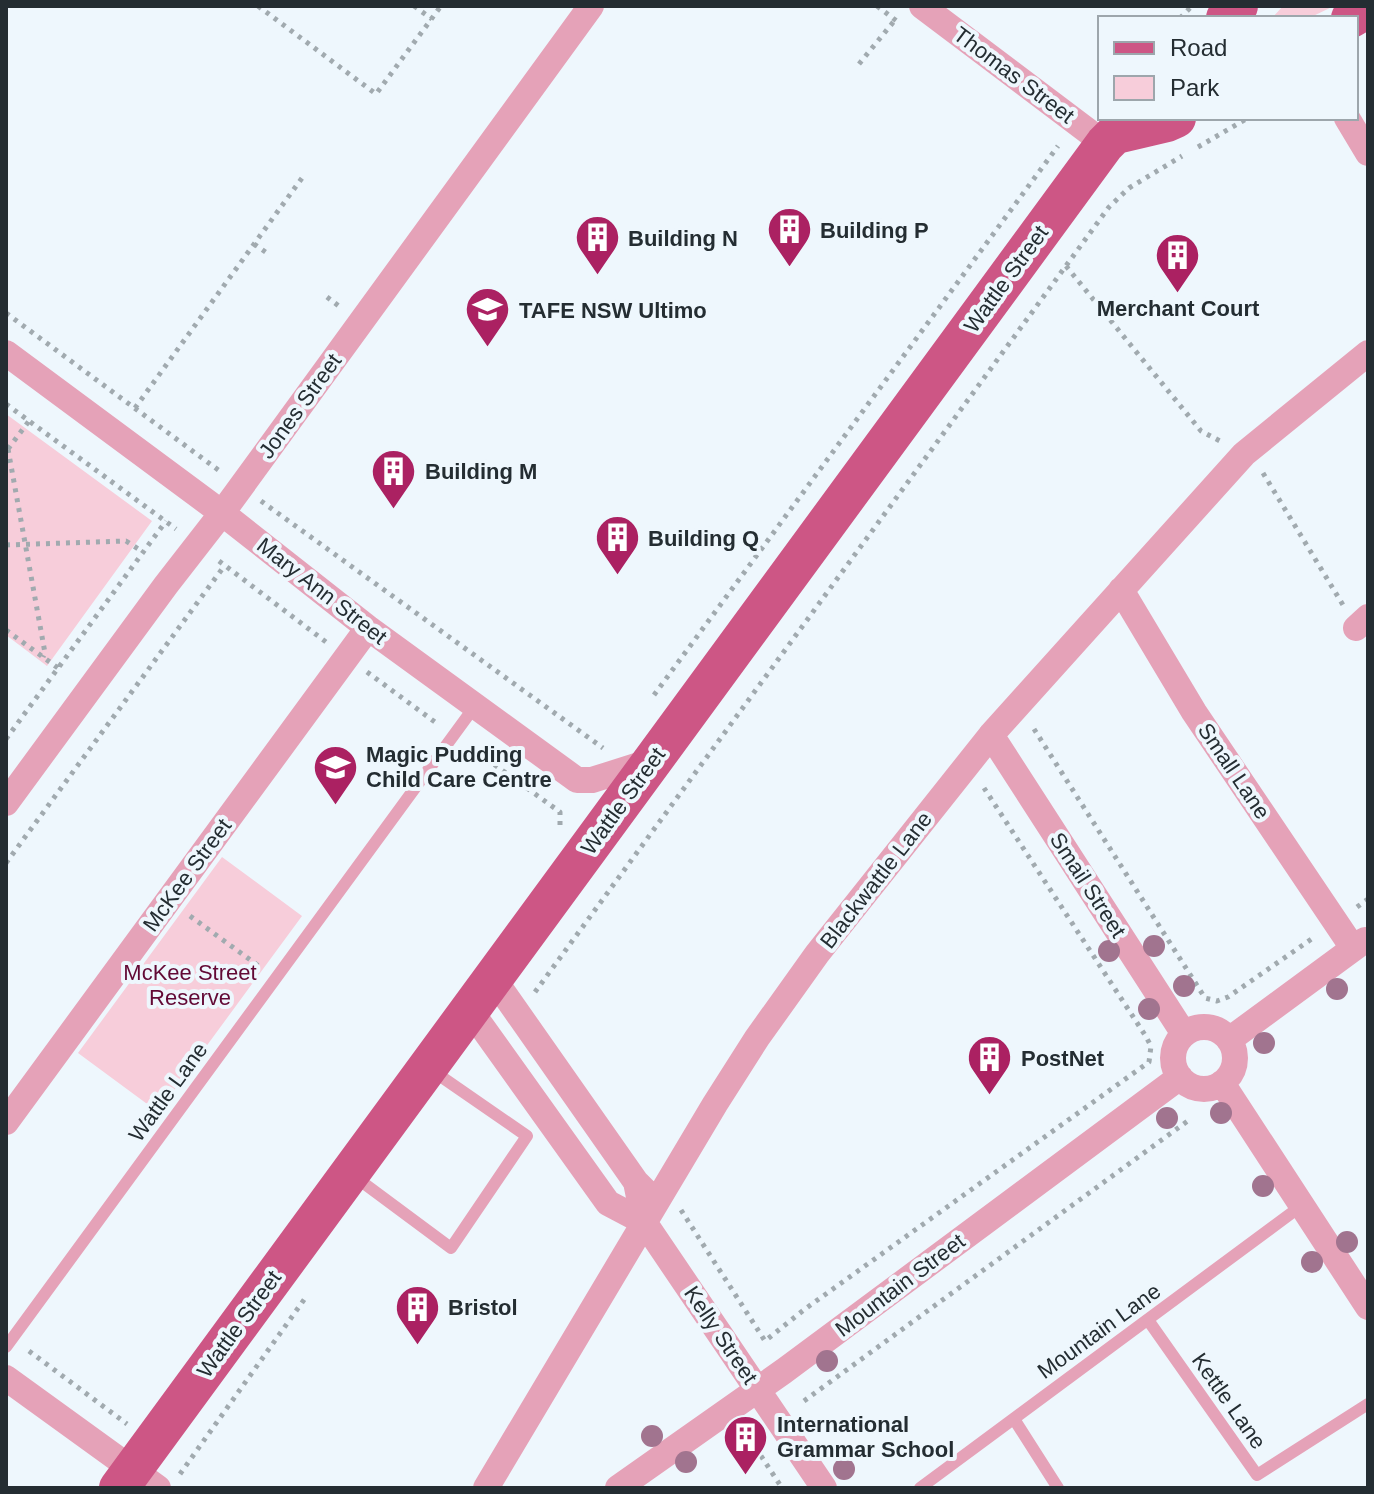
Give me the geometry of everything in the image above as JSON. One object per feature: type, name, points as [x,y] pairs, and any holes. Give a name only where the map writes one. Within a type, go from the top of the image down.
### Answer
[{"type":"main road","points":[[1117,132],[1168,120]]},
{"type":"main road","name":"Wattle Street","points":[[136,1482],[350,1173],[1117,132]]},
{"type":"street","name":"Jones Street","points":[[6,803],[222,513],[591,6]]},
{"type":"street","name":"Thomas Street","points":[[922,6],[1098,120]]},
{"type":"street","name":"Thomas Street","points":[[1098,120],[1117,132]]},
{"type":"street","points":[[1348,120],[1368,153]]},
{"type":"street","name":"Mary Ann Street","points":[[6,353],[222,513],[368,628],[577,780],[592,780],[652,761]]},
{"type":"street","name":"Blackwattle Lane","points":[[486,1488],[757,1038],[808,966],[991,735],[1244,454],[1368,353]]},
{"type":"street","name":"Small Lane","points":[[1121,590],[1194,712],[1336,922],[1361,943]]},
{"type":"street","name":"McKee Street","points":[[6,1122],[368,628]]},
{"type":"street","name":"Smail Street","points":[[991,735],[1184,1034]]},
{"type":"street","points":[[1229,1040],[1361,943]]},
{"type":"street","name":"Kelly Street","points":[[493,978],[636,1182],[650,1212],[758,1390],[824,1488]]},
{"type":"street","name":"Kelly Street","points":[[470,1010],[608,1203],[650,1212]]},
{"type":"street","points":[[1213,1028],[1229,1040],[1234,1048],[1233,1068],[1222,1083],[1195,1088],[1180,1077],[1174,1050],[1184,1034],[1193,1029],[1213,1028]]},
{"type":"street","name":"Mountain Street","points":[[618,1488],[758,1390],[1180,1077]]},
{"type":"street","points":[[1222,1083],[1368,1307]]},
{"type":"street","points":[[6,1378],[136,1482]]},
{"type":"lane","name":"Wattle Lane","points":[[12,1344],[475,706]]},
{"type":"lane","points":[[350,1173],[451,1248],[527,1136],[428,1067]]},
{"type":"lane","name":"Mountain Lane","points":[[920,1488],[1301,1206]]},
{"type":"lane","name":"Kettle Lane","points":[[1148,1320],[1257,1475],[1368,1404]]},
{"type":"lane","points":[[1014,1419],[1058,1488]]},
{"type":"path","points":[[258,6],[376,94],[441,6]]},
{"type":"path","points":[[414,6],[432,19]]},
{"type":"path","points":[[859,64],[895,20]]},
{"type":"path","points":[[535,992],[1109,207],[1129,188],[1245,120]]},
{"type":"path","points":[[648,702],[1053,150]]},
{"type":"path","points":[[135,408],[302,178]]},
{"type":"path","points":[[254,244],[267,253]]},
{"type":"path","points":[[1066,266],[1201,431],[1244,454]]},
{"type":"path","points":[[6,313],[574,730],[611,753]]},
{"type":"path","points":[[6,404],[167,522],[6,739]]},
{"type":"path","points":[[29,421],[7,451],[26,544],[45,653],[43,657]]},
{"type":"path","points":[[1263,473],[1362,623]]},
{"type":"path","points":[[6,545],[126,541],[143,552]]},
{"type":"path","points":[[214,557],[339,651]]},
{"type":"path","points":[[6,863],[225,565]]},
{"type":"path","points":[[6,630],[58,668]]},
{"type":"path","points":[[360,667],[443,728]]},
{"type":"path","name":"Smail Street","points":[[1018,704],[1205,998],[1217,1001],[1239,989],[1336,922]]},
{"type":"path","points":[[462,742],[560,812]]},
{"type":"path","name":"Smail Street","points":[[968,763],[1151,1046]]},
{"type":"path","points":[[1336,922],[1368,899]]},
{"type":"path","points":[[180,908],[260,967]]},
{"type":"path","name":"Mountain Street","points":[[765,1341],[830,1290],[1149,1062],[1151,1046]]},
{"type":"path","name":"Mountain Street","points":[[804,1401],[1189,1120]]},
{"type":"path","points":[[12,1344],[129,1425]]},
{"type":"path","points":[[750,1439],[782,1488]]},
{"type":"green space","points":[[1283,6],[1334,6],[1313,16],[1274,16]]},
{"type":"green space","points":[[6,414],[152,521],[47,666],[6,635]]},
{"type":"green space","name":"McKee Street Reserve","points":[[222,857],[302,916],[158,1112],[78,1053]]},
{"type":"place","name":"Building P","points":[[789,269]]},
{"type":"place","name":"Building N","points":[[597,277]]},
{"type":"place","name":"Merchant Court","points":[[1178,294]]},
{"type":"place","name":"TAFE NSW Ultimo","points":[[488,349]]},
{"type":"place","name":"Building M","points":[[394,510]]},
{"type":"place","name":"Building Q","points":[[617,577]]},
{"type":"place","name":"Magic Pudding Child Care Centre","points":[[335,806]]},
{"type":"place","name":"PostNet","points":[[990,1097]]},
{"type":"place","name":"Bristol","points":[[417,1346]]},
{"type":"place","name":"International Grammar School","points":[[746,1476]]}]
